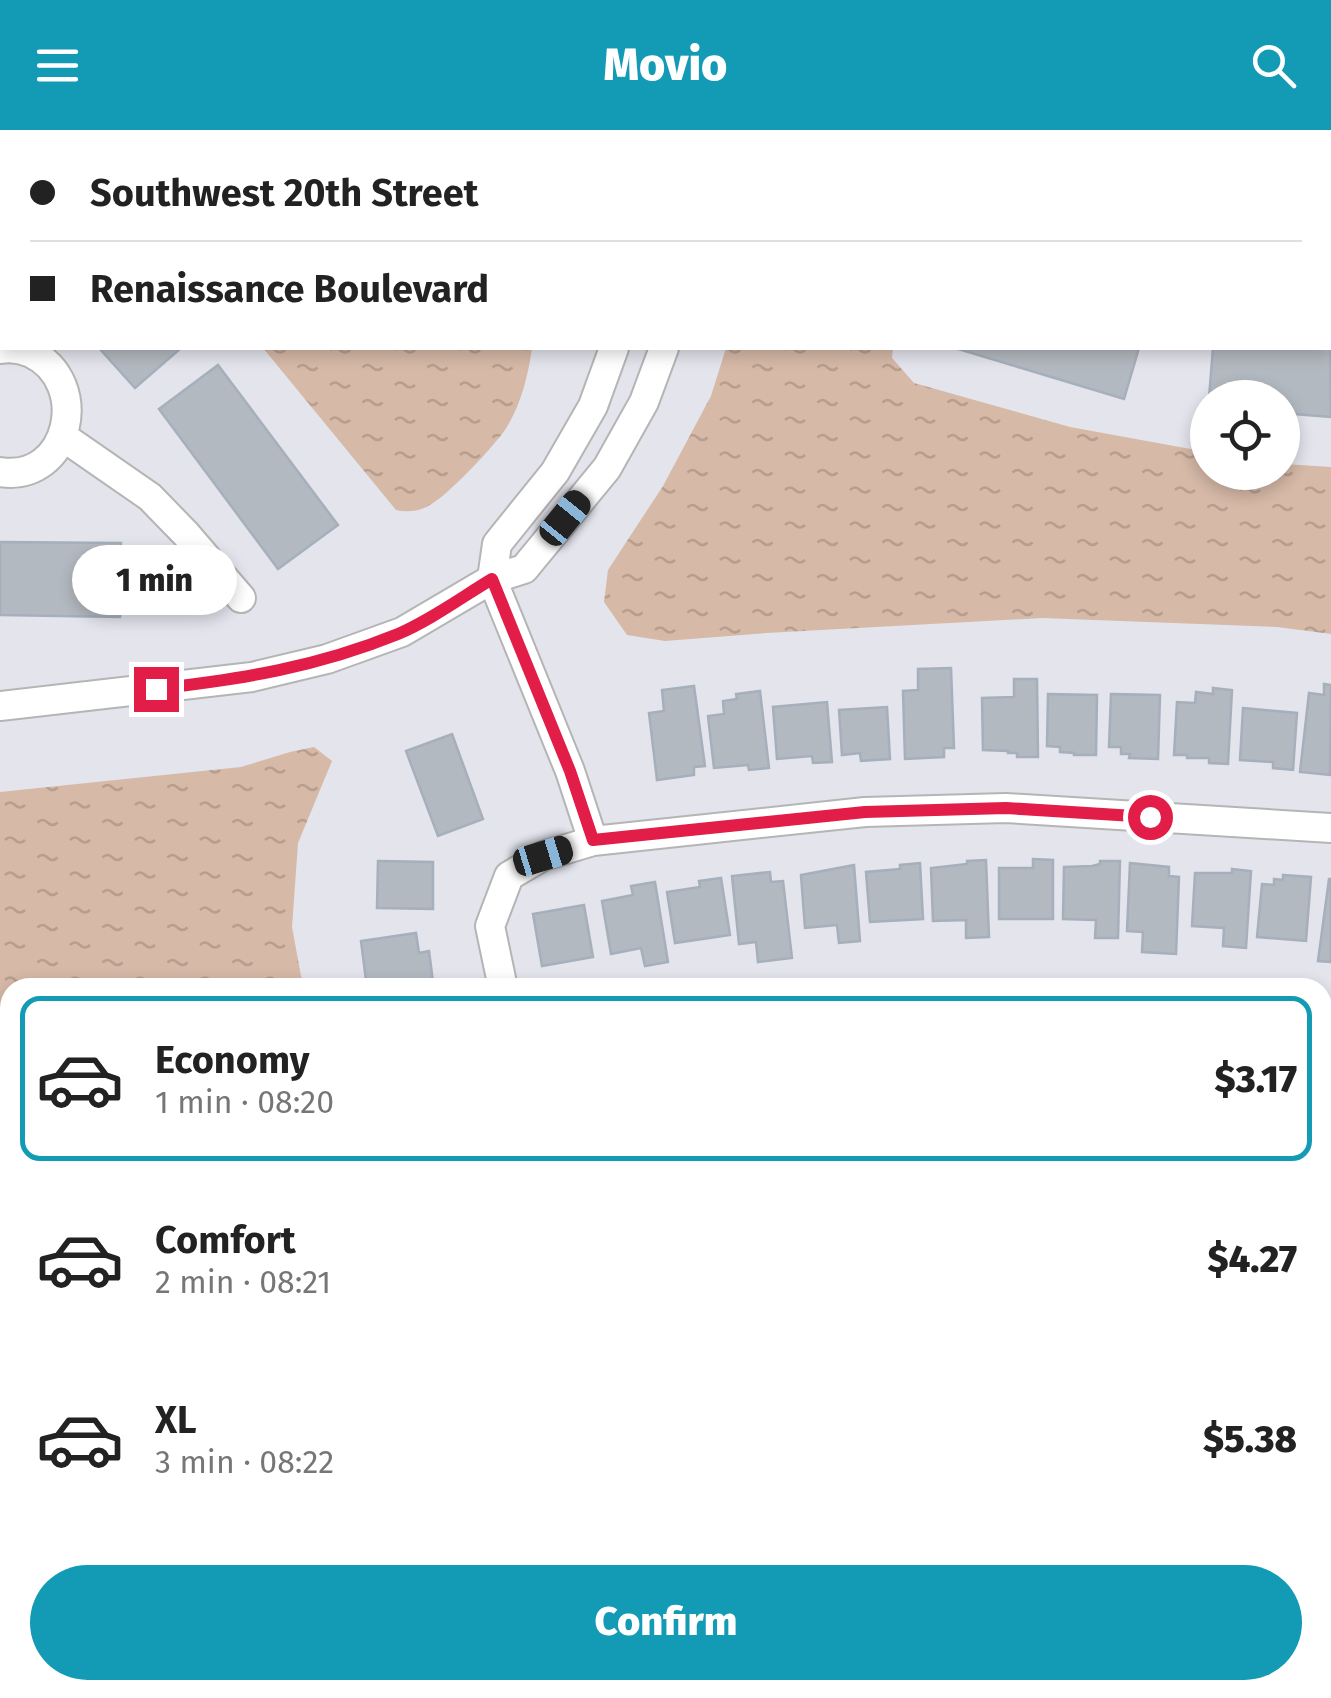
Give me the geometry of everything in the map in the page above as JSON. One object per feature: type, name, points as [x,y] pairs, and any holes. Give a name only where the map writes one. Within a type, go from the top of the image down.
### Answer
[{"type":"street","points":[[0,472],[25,471],[44,461],[55,450],[66,422],[63,386],[42,358],[26,350]]},
{"type":"street","points":[[593,840],[570,771],[492,579],[497,544],[555,472],[593,406],[613,350]]},
{"type":"street","points":[[0,706],[252,677],[327,659],[402,632],[492,579],[524,570],[606,468],[644,402],[663,350]]},
{"type":"street","points":[[62,436],[150,497],[241,598]]},
{"type":"street","points":[[501,978],[490,926],[509,876],[543,856],[593,840],[865,812],[1006,808],[1331,828]]},
{"type":"water","points":[[265,350],[532,350],[520,400],[499,438],[441,497],[415,511],[396,510]]},
{"type":"water","points":[[725,350],[893,350],[892,358],[914,383],[1070,427],[1190,449],[1190,490],[1300,490],[1300,465],[1331,467],[1331,634],[1277,627],[1042,618],[665,641],[627,635],[604,602],[608,570],[663,486],[711,396]]},
{"type":"water","points":[[314,747],[332,761],[298,843],[292,927],[301,978],[0,978],[0,792],[241,767]]},
{"type":"building","points":[[101,350],[179,350],[135,388]]},
{"type":"building","points":[[962,350],[1138,350],[1124,399]]},
{"type":"building","points":[[1213,350],[1330,350],[1331,417],[1300,414],[1300,380],[1210,380]]},
{"type":"building","points":[[218,365],[338,525],[278,569],[159,409]]},
{"type":"building","points":[[0,542],[121,543],[120,617],[0,615]]},
{"type":"building","points":[[951,668],[954,748],[944,748],[944,757],[905,759],[903,691],[918,690],[918,669]]},
{"type":"building","points":[[1014,679],[1037,679],[1038,757],[983,750],[982,698],[1014,697]]},
{"type":"building","points":[[1324,684],[1331,685],[1330,775],[1300,772],[1309,693],[1324,695]]},
{"type":"building","points":[[694,686],[705,766],[694,767],[694,775],[657,780],[649,713],[664,711],[662,690]]},
{"type":"building","points":[[1213,688],[1232,690],[1228,764],[1174,755],[1177,702],[1195,703],[1196,692],[1213,694]]},
{"type":"building","points":[[760,691],[769,768],[714,768],[708,716],[724,714],[723,701],[737,699],[736,694]]},
{"type":"building","points":[[1048,694],[1097,695],[1096,755],[1074,755],[1060,752],[1060,747],[1047,746]]},
{"type":"building","points":[[1111,694],[1160,695],[1158,759],[1129,758],[1130,754],[1121,754],[1121,747],[1109,747]]},
{"type":"building","points":[[827,702],[832,762],[813,763],[812,756],[777,759],[773,707]]},
{"type":"building","points":[[887,707],[890,759],[861,761],[860,753],[842,755],[839,710]]},
{"type":"building","points":[[1243,708],[1297,713],[1293,770],[1273,768],[1273,762],[1240,760]]},
{"type":"building","points":[[452,734],[483,819],[438,836],[406,751]]},
{"type":"building","points":[[1033,859],[1053,860],[1053,919],[999,919],[999,868],[1033,868]]},
{"type":"building","points":[[986,860],[989,937],[966,938],[966,920],[933,921],[931,868]]},
{"type":"building","points":[[378,861],[433,862],[433,909],[377,908]]},
{"type":"building","points":[[1100,861],[1120,861],[1118,938],[1095,938],[1096,920],[1063,919],[1064,867],[1092,866]]},
{"type":"building","points":[[920,863],[923,919],[870,922],[866,872]]},
{"type":"building","points":[[1130,863],[1169,867],[1169,876],[1179,877],[1176,954],[1142,952],[1143,932],[1127,931]]},
{"type":"building","points":[[854,865],[860,941],[839,943],[837,925],[805,928],[801,875]]},
{"type":"building","points":[[1232,869],[1251,871],[1246,948],[1223,946],[1224,928],[1192,926],[1195,873],[1232,873]]},
{"type":"building","points":[[770,872],[771,882],[783,881],[792,958],[758,962],[756,942],[739,944],[732,876]]},
{"type":"building","points":[[1283,875],[1311,877],[1306,941],[1257,937],[1262,884],[1274,885],[1274,879],[1283,880]]},
{"type":"building","points":[[721,878],[730,935],[675,943],[667,892],[700,887],[699,881]]},
{"type":"building","points":[[1331,879],[1331,962],[1318,961]]},
{"type":"building","points":[[655,882],[668,962],[645,966],[641,948],[611,954],[602,901],[633,895],[631,886]]},
{"type":"building","points":[[584,905],[593,957],[542,966],[533,914]]},
{"type":"building","points":[[416,933],[419,953],[429,951],[432,978],[366,978],[361,941]]},
{"type":"route","points":[[156,689],[252,677],[327,659],[402,632],[492,579],[570,771],[593,840],[865,812],[1006,808],[1150,817]]}]
